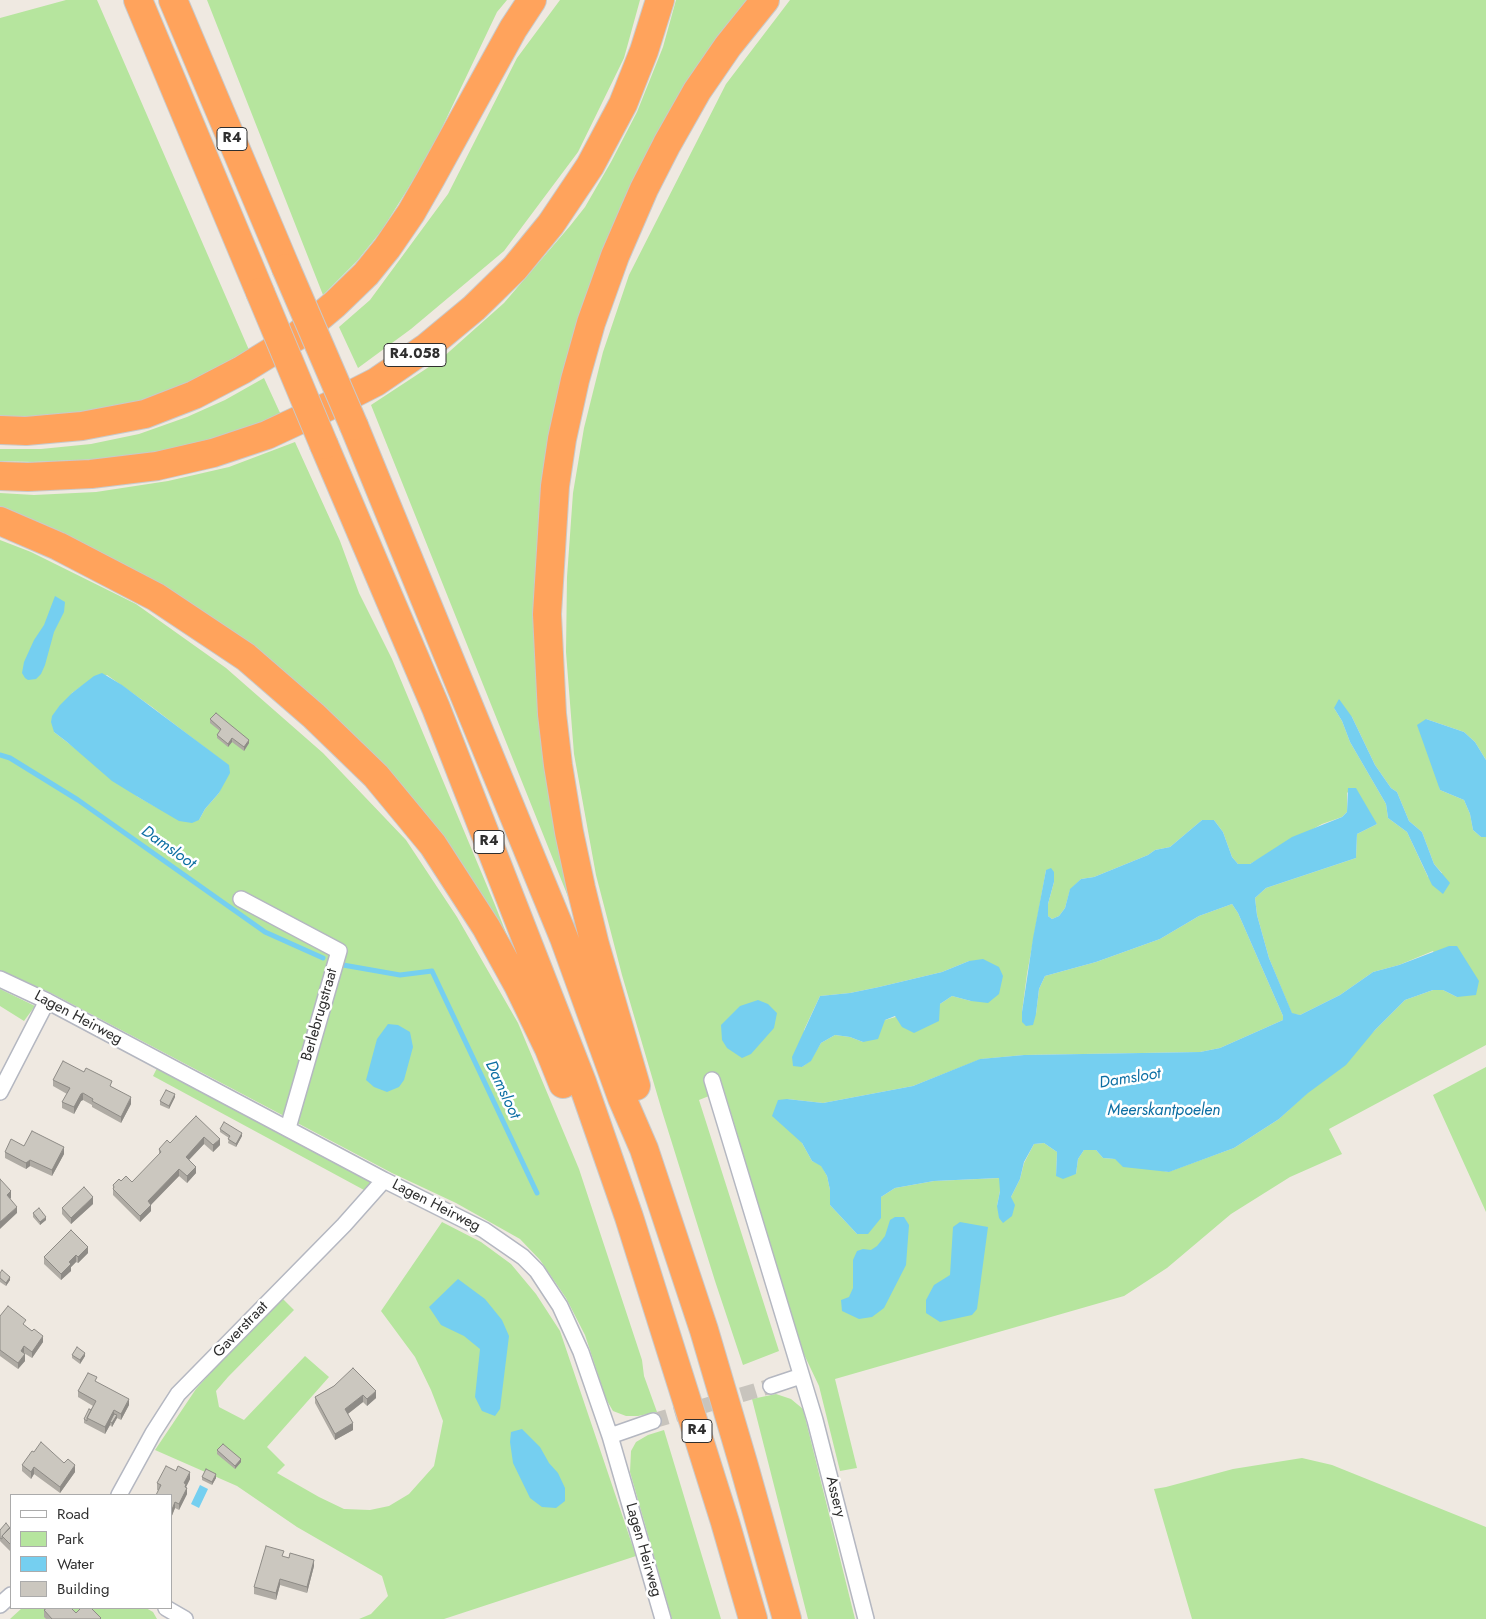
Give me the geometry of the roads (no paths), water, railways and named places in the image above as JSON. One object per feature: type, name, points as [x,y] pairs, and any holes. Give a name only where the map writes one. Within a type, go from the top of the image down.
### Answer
[{"type":"highway","name":"R4","points":[[138,0],[436,708],[582,1082],[637,1244],[725,1522],[753,1619]]},
{"type":"highway","name":"R4","points":[[173,0],[354,426],[564,938],[622,1098],[644,1149],[706,1339],[787,1619]]},
{"type":"highway","points":[[0,430],[26,431],[82,426],[145,414],[194,394],[242,370],[297,336],[366,274],[387,248],[411,213],[513,29],[532,0]]},
{"type":"highway","name":"R4.058","points":[[0,476],[28,477],[91,474],[157,466],[213,453],[267,435],[327,408],[376,382],[427,347],[474,308],[515,268],[551,224],[590,166],[622,104],[644,51],[660,0]]},
{"type":"highway","points":[[644,1149],[641,1104],[595,946],[569,832],[558,765],[552,714],[547,614],[555,486],[562,439],[575,380],[615,256],[644,189],[697,91],[728,46],[765,0]]},
{"type":"highway","points":[[0,521],[58,546],[156,597],[230,646],[246,657],[314,716],[376,776],[433,845],[486,927],[518,985],[549,1049],[596,1165],[637,1244]]},
{"type":"street","name":"Berlebrugstraat","points":[[241,900],[339,951],[288,1128]]},
{"type":"street","name":"Lagen Heirweg","points":[[0,979],[47,1001],[384,1180],[484,1230],[508,1246],[537,1271],[560,1306],[581,1352],[610,1436],[663,1619]]},
{"type":"street","points":[[0,1092],[47,1001]]},
{"type":"street","name":"Assery","points":[[712,1080],[815,1420],[866,1619]]},
{"type":"street","name":"Gaverstraat","points":[[120,1494],[178,1394],[344,1225],[384,1180]]},
{"type":"street","points":[[771,1386],[801,1376]]},
{"type":"street","points":[[610,1436],[653,1421]]},
{"type":"street","points":[[0,1605],[10,1596]]},
{"type":"water","points":[[55,596],[65,602],[64,612],[54,632],[41,674],[36,679],[28,680],[22,673],[24,662],[34,640],[44,625]]},
{"type":"water","points":[[102,673],[122,685],[229,765],[230,773],[219,793],[205,809],[199,820],[192,823],[179,821],[138,797],[112,781],[54,732],[51,722],[52,716],[60,705],[94,676]]},
{"type":"water","points":[[1339,699],[1352,717],[1375,765],[1391,788],[1397,792],[1409,821],[1422,832],[1434,864],[1450,883],[1443,894],[1432,885],[1407,832],[1388,818],[1386,804],[1350,742],[1342,721],[1334,708]]},
{"type":"water","points":[[1426,719],[1464,732],[1475,742],[1486,760],[1486,837],[1481,837],[1473,830],[1470,814],[1464,800],[1440,790],[1417,725]]},
{"type":"water","name":"Meerskantpoelen","points":[[1348,788],[1356,788],[1377,824],[1357,834],[1356,858],[1266,888],[1255,898],[1257,915],[1269,958],[1292,1013],[1300,1015],[1340,995],[1373,972],[1399,965],[1449,946],[1457,946],[1479,981],[1476,995],[1457,997],[1443,990],[1433,990],[1405,1000],[1375,1030],[1346,1065],[1308,1093],[1279,1119],[1234,1148],[1169,1172],[1123,1167],[1115,1159],[1103,1158],[1096,1150],[1084,1150],[1078,1159],[1076,1174],[1063,1179],[1056,1176],[1057,1152],[1044,1143],[1034,1144],[1024,1162],[1020,1179],[1011,1197],[1015,1205],[1012,1216],[1003,1223],[999,1218],[997,1206],[1000,1191],[999,1178],[934,1181],[895,1188],[881,1197],[881,1218],[868,1234],[857,1234],[830,1205],[830,1190],[827,1176],[821,1166],[812,1161],[802,1143],[772,1116],[778,1100],[787,1099],[823,1103],[913,1086],[980,1059],[1024,1055],[1200,1052],[1220,1048],[1283,1020],[1283,1016],[1238,913],[1232,904],[1199,916],[1160,939],[1096,962],[1045,976],[1039,989],[1033,1025],[1026,1026],[1022,1022],[1022,1012],[1046,870],[1051,868],[1054,872],[1054,882],[1048,904],[1048,916],[1052,919],[1059,916],[1065,908],[1070,889],[1081,879],[1094,877],[1148,855],[1155,850],[1170,847],[1202,820],[1214,820],[1223,832],[1232,857],[1238,864],[1250,864],[1292,837],[1342,817],[1347,812]]},
{"type":"water","points":[[983,959],[999,967],[1003,976],[999,994],[988,1003],[952,996],[940,1004],[939,1021],[914,1033],[902,1027],[895,1016],[885,1020],[878,1039],[863,1042],[850,1037],[835,1035],[821,1043],[811,1061],[802,1067],[793,1066],[792,1057],[820,996],[850,993],[879,987],[942,972],[969,961]]},
{"type":"water","points":[[758,1000],[768,1004],[777,1013],[774,1028],[751,1054],[742,1058],[727,1048],[722,1040],[721,1025],[740,1006]]},
{"type":"water","points":[[388,1024],[398,1025],[410,1032],[413,1047],[404,1080],[399,1087],[387,1092],[374,1087],[366,1080],[377,1039]]},
{"type":"water","points":[[895,1217],[904,1217],[909,1225],[906,1265],[884,1308],[872,1317],[859,1319],[842,1311],[841,1300],[849,1297],[853,1288],[853,1260],[857,1251],[863,1249],[871,1250],[877,1246],[885,1236],[890,1220]]},
{"type":"water","points":[[960,1222],[988,1227],[977,1309],[972,1315],[940,1322],[926,1313],[926,1300],[934,1285],[950,1275],[953,1227]]},
{"type":"water","points":[[458,1279],[485,1299],[502,1320],[509,1336],[500,1409],[495,1416],[482,1411],[475,1397],[480,1349],[464,1336],[441,1325],[429,1307]]},
{"type":"water","points":[[522,1429],[540,1447],[549,1463],[558,1473],[565,1488],[565,1501],[556,1508],[542,1507],[530,1498],[513,1463],[510,1442],[511,1432]]},
{"type":"water","points":[[200,1485],[208,1489],[199,1508],[191,1504]]},
{"type":"waterway","name":"Damsloot","points":[[0,755],[10,758],[78,800],[265,932],[323,958]]},
{"type":"waterway","name":"Damsloot","points":[[343,965],[400,975],[432,971],[537,1193]]},
{"type":"tunnel","points":[[653,1421],[771,1386]]}]
